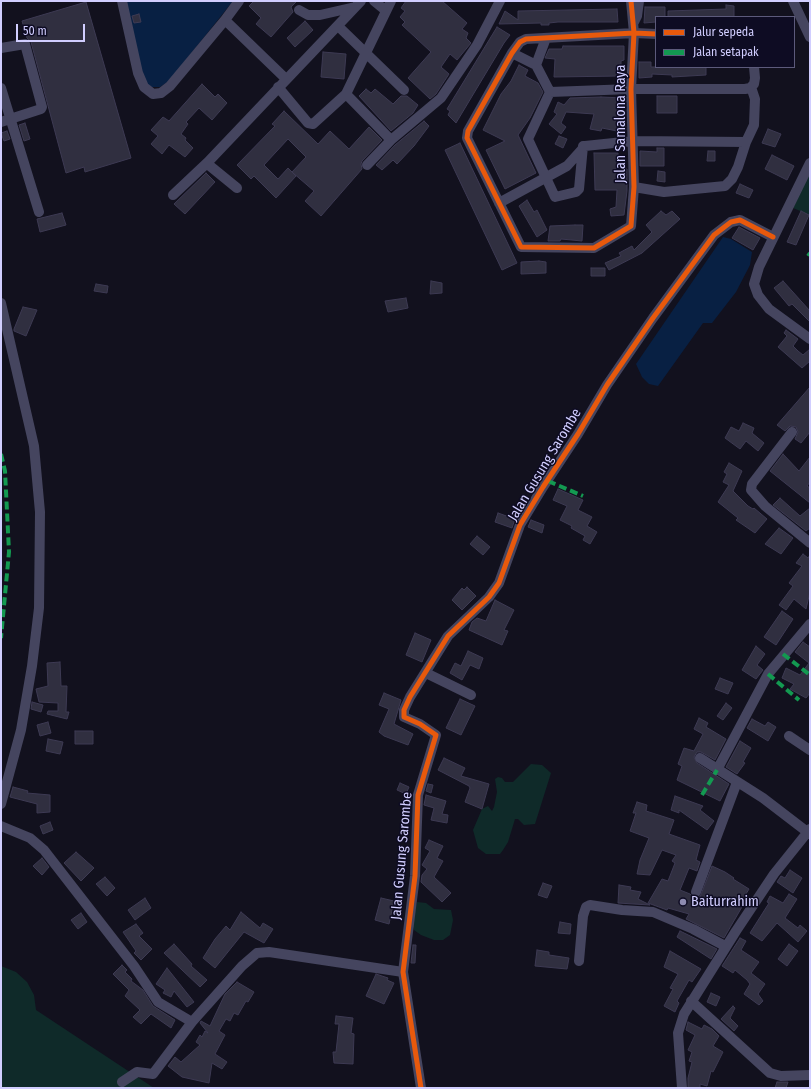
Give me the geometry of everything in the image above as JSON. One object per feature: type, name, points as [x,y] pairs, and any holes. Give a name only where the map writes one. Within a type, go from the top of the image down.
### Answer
[{"type":"street","points":[[122,1],[138,73],[144,87],[153,94],[161,93],[170,86],[239,1]]},
{"type":"street","points":[[374,1],[385,10]]},
{"type":"street","points":[[278,87],[311,125],[324,116],[346,94],[385,10],[391,1]]},
{"type":"street","points":[[367,165],[391,140],[441,98],[477,45],[500,1]]},
{"type":"street","name":"Jalan Samalona Raya","points":[[499,203],[519,245],[525,248],[588,249],[598,247],[629,229],[632,224],[634,187],[632,89],[634,22],[630,1]]},
{"type":"street","points":[[634,22],[637,16],[639,1]]},
{"type":"street","points":[[793,1],[810,37]]},
{"type":"street","points":[[299,10],[312,15],[358,4]]},
{"type":"street","points":[[173,195],[208,162],[358,4]]},
{"type":"street","points":[[225,20],[286,79]]},
{"type":"street","points":[[338,26],[404,90]]},
{"type":"street","points":[[655,34],[634,33],[524,40],[512,53],[468,131],[468,142],[499,203],[567,166],[583,146],[633,141],[746,142]]},
{"type":"street","points":[[536,65],[546,38]]},
{"type":"street","points":[[1,48],[25,44],[42,107],[41,109],[5,120]]},
{"type":"street","points":[[512,53],[536,65],[550,92]]},
{"type":"street","points":[[634,187],[664,192],[725,186],[732,179],[738,167],[746,142],[754,125],[756,99],[751,87],[755,78],[754,68]]},
{"type":"street","points":[[550,92],[632,89],[745,89],[751,87]]},
{"type":"street","points":[[1,88],[5,120],[39,212]]},
{"type":"street","points":[[550,92],[528,138],[545,177],[556,197],[577,192],[580,187],[583,146]]},
{"type":"street","points":[[346,94],[391,140]]},
{"type":"street","points":[[208,162],[209,165],[237,188]]},
{"type":"street","points":[[810,162],[756,274],[755,289],[769,309],[810,338]]},
{"type":"street","name":"Jalan Gusung Sarombe","points":[[421,1088],[403,972],[416,871],[418,795],[436,735],[420,724],[404,717],[404,710],[448,636],[489,597],[499,583],[520,525],[543,486],[653,318],[714,235],[731,222],[740,220],[773,237]]},
{"type":"street","points":[[1,303],[34,446],[40,512],[38,608],[35,644],[26,710],[1,804]]},
{"type":"street","points":[[792,432],[752,484],[751,490],[765,506],[810,543]]},
{"type":"street","points":[[717,770],[768,674],[810,624]]},
{"type":"street","points":[[426,673],[471,695]]},
{"type":"street","points":[[789,736],[810,750]]},
{"type":"street","points":[[682,1088],[678,1033],[680,1024],[691,1001],[725,946],[774,874],[809,832],[776,807],[700,758]]},
{"type":"street","points":[[696,892],[737,782]]},
{"type":"street","points":[[1,826],[30,838],[44,850],[134,966],[158,1002],[192,1022]]},
{"type":"street","points":[[579,961],[583,916],[586,907],[590,905],[622,910],[653,912],[693,929],[725,946]]},
{"type":"street","points":[[122,1082],[137,1072],[153,1074],[192,1022],[242,966],[257,952],[269,952],[403,972]]},
{"type":"street","points":[[691,1001],[770,1073],[781,1076],[810,1076]]},
{"type":"green space","points":[[810,172],[810,215],[793,208]]},
{"type":"green space","points":[[531,764],[542,765],[551,773],[535,824],[524,825],[518,819],[515,819],[508,842],[500,854],[486,854],[478,848],[473,830],[482,809],[488,806],[492,811],[494,807],[497,792],[495,779],[498,777],[502,778],[505,782],[513,782]]},
{"type":"green space","points":[[417,902],[426,903],[434,909],[451,910],[453,920],[450,935],[443,940],[434,940],[421,935],[414,930],[412,924]]},
{"type":"green space","points":[[1,966],[16,972],[27,982],[34,995],[36,1010],[154,1088],[1,1088]]},
{"type":"water","points":[[125,1],[233,1],[169,81],[160,87],[150,87],[144,82]]},
{"type":"water","points":[[723,237],[731,239],[752,252],[750,265],[736,292],[712,323],[703,323],[658,386],[649,384],[642,377],[636,364]]},
{"type":"building","points":[[254,1],[297,1],[291,7],[293,12],[271,37],[256,24],[261,18],[249,6]]},
{"type":"building","points":[[406,1],[442,1],[467,23],[462,29],[468,33],[466,38],[471,43],[457,60],[450,54],[441,67],[449,74],[436,94],[430,99],[408,78],[431,52],[402,25],[405,22],[400,17],[405,11],[401,8]]},
{"type":"building","points":[[86,2],[131,158],[85,172],[84,167],[66,173],[31,42],[27,38],[22,21]]},
{"type":"building","points":[[726,5],[734,6],[734,16],[668,16],[668,11],[726,9]]},
{"type":"building","points":[[645,7],[665,7],[665,16],[655,16],[655,22],[644,23]]},
{"type":"building","points":[[617,9],[618,22],[558,22],[549,23],[549,25],[541,25],[541,23],[499,24],[505,11],[518,20],[518,11]]},
{"type":"building","points":[[139,14],[141,22],[134,23],[132,16]]},
{"type":"building","points":[[305,21],[313,30],[295,47],[287,38]]},
{"type":"building","points":[[497,27],[510,35],[456,123],[448,115],[450,111],[447,109]]},
{"type":"building","points":[[563,46],[624,46],[624,60],[621,61],[621,76],[554,77],[555,59],[545,58],[549,49],[562,49]]},
{"type":"building","points":[[323,52],[346,54],[344,79],[321,77]]},
{"type":"building","points":[[639,62],[651,62],[651,67],[655,68],[706,68],[706,75],[672,77],[672,75],[652,74],[652,77],[639,78]]},
{"type":"building","points":[[519,65],[528,70],[525,76],[538,83],[543,92],[530,118],[518,135],[536,173],[505,189],[486,150],[505,141],[483,130],[501,94],[511,81]]},
{"type":"building","points":[[202,84],[215,97],[218,94],[227,103],[212,120],[199,108],[186,122],[188,124],[181,134],[193,148],[185,157],[169,145],[162,154],[151,144],[158,136],[151,130],[163,117],[169,121]]},
{"type":"building","points":[[366,89],[371,93],[375,89],[393,104],[401,96],[407,96],[418,105],[413,113],[391,131],[359,96]]},
{"type":"building","points":[[657,96],[677,96],[677,113],[657,113]]},
{"type":"building","points":[[570,98],[623,98],[622,121],[625,121],[626,130],[617,131],[602,128],[601,131],[590,129],[594,114],[566,112],[561,123],[566,127],[561,134],[549,124],[557,114],[554,112],[558,102],[564,105]]},
{"type":"building","points":[[284,111],[318,144],[330,131],[349,149],[369,127],[382,140],[362,161],[362,169],[321,216],[305,201],[314,191],[292,172],[296,176],[276,198],[254,176],[251,179],[237,165],[275,126],[272,124]],"holes":[[[288,139],[306,157],[292,172],[288,168],[278,179],[264,165]]]},
{"type":"building","points":[[424,121],[429,126],[414,146],[397,164],[393,160],[382,170],[376,165],[395,145]]},
{"type":"building","points":[[25,123],[30,139],[24,141],[19,125]]},
{"type":"building","points":[[768,129],[781,134],[775,147],[762,143]]},
{"type":"building","points":[[7,131],[10,139],[4,141],[1,133]]},
{"type":"building","points":[[559,136],[567,139],[563,148],[555,144]]},
{"type":"building","points":[[460,143],[517,263],[502,270],[445,150]]},
{"type":"building","points":[[657,148],[664,148],[664,166],[640,166],[640,151],[657,152]]},
{"type":"building","points":[[708,151],[715,151],[715,161],[707,161]]},
{"type":"building","points":[[594,153],[618,153],[618,169],[627,169],[627,191],[624,215],[611,216],[610,209],[616,207],[617,190],[595,190]]},
{"type":"building","points":[[772,155],[794,166],[787,180],[765,169]]},
{"type":"building","points":[[658,171],[665,172],[665,182],[657,181]]},
{"type":"building","points":[[206,173],[215,182],[185,214],[174,204]]},
{"type":"building","points":[[740,184],[753,190],[749,198],[736,193]]},
{"type":"building","points":[[527,200],[534,212],[537,210],[547,230],[537,237],[519,206]]},
{"type":"building","points":[[661,211],[666,215],[672,211],[680,219],[642,253],[609,270],[605,263],[621,256],[619,253],[632,246],[634,250],[652,232],[646,225]]},
{"type":"building","points":[[801,211],[809,215],[796,245],[787,242]]},
{"type":"building","points":[[62,213],[66,225],[40,232],[37,219]]},
{"type":"building","points":[[583,225],[582,241],[561,239],[560,241],[548,241],[550,226]]},
{"type":"building","points":[[739,227],[760,238],[753,250],[732,238]]},
{"type":"building","points":[[521,262],[546,262],[546,273],[521,274]]},
{"type":"building","points":[[591,268],[605,268],[605,276],[591,276]]},
{"type":"building","points":[[431,281],[442,283],[442,293],[430,294]]},
{"type":"building","points":[[783,281],[810,311],[810,322],[792,304],[789,306],[774,288]]},
{"type":"building","points":[[96,284],[108,286],[107,293],[94,291]]},
{"type":"building","points":[[406,298],[408,308],[388,312],[385,301]]},
{"type":"building","points":[[23,307],[37,310],[26,336],[14,331]]},
{"type":"building","points":[[786,330],[798,339],[793,346],[803,355],[810,349],[810,361],[802,368],[778,347],[787,336],[784,333]]},
{"type":"building","points":[[810,387],[810,432],[801,443],[795,439],[798,432],[796,427],[790,426],[785,431],[777,425]]},
{"type":"building","points":[[743,423],[754,428],[752,433],[764,443],[758,451],[746,441],[740,449],[725,438],[731,427],[739,431]]},
{"type":"building","points":[[783,454],[799,471],[810,457],[810,482],[807,486],[810,488],[810,503],[770,471]]},
{"type":"building","points":[[729,463],[742,471],[733,491],[748,506],[753,509],[754,508],[767,519],[755,533],[736,520],[738,518],[718,502],[729,485],[723,482],[727,474],[724,472]]},
{"type":"building","points":[[558,489],[583,500],[578,510],[592,517],[587,526],[597,532],[590,544],[583,540],[585,536],[571,528],[572,526],[560,520],[567,506],[553,500]]},
{"type":"building","points":[[780,498],[800,516],[810,508],[810,528],[806,531],[773,505]]},
{"type":"building","points":[[498,513],[515,519],[512,528],[495,522]]},
{"type":"building","points":[[531,520],[544,525],[542,533],[528,527]]},
{"type":"building","points":[[779,528],[793,538],[781,554],[765,544]]},
{"type":"building","points":[[477,536],[490,547],[483,555],[470,544]]},
{"type":"building","points":[[803,554],[808,558],[810,555],[810,592],[806,609],[794,599],[786,610],[779,605],[793,586],[789,583],[802,566],[796,563]]},
{"type":"building","points":[[467,587],[476,596],[462,610],[452,600],[462,588],[464,590]]},
{"type":"building","points":[[495,600],[514,610],[504,630],[508,631],[502,645],[469,630],[472,622],[477,618],[486,621]]},
{"type":"building","points":[[782,611],[793,619],[776,645],[764,637]]},
{"type":"building","points":[[415,633],[431,640],[422,662],[406,655]]},
{"type":"building","points":[[803,642],[810,647],[810,693],[806,698],[790,689],[794,684],[782,678],[786,668],[800,675],[809,663],[795,652]]},
{"type":"building","points":[[756,646],[765,654],[757,665],[763,670],[756,679],[742,670]]},
{"type":"building","points":[[468,651],[483,658],[479,669],[470,665],[462,680],[450,673],[455,663],[461,666]]},
{"type":"building","points":[[60,662],[61,686],[67,686],[66,712],[69,712],[67,719],[47,714],[48,711],[58,711],[58,703],[39,702],[36,689],[48,686],[47,663]]},
{"type":"building","points":[[720,678],[733,683],[728,694],[715,689]]},
{"type":"building","points":[[384,693],[401,700],[394,724],[413,734],[408,745],[384,736],[379,732],[389,709],[379,705]]},
{"type":"building","points":[[460,699],[475,706],[461,735],[446,728]]},
{"type":"building","points":[[32,702],[43,705],[41,712],[31,709]]},
{"type":"building","points":[[726,703],[732,708],[723,720],[717,716]]},
{"type":"building","points":[[699,718],[708,723],[706,727],[726,739],[715,760],[701,752],[697,752],[694,757],[697,763],[729,784],[720,801],[677,780],[682,766],[678,764],[684,748],[694,751],[703,734],[694,729]]},
{"type":"building","points":[[752,719],[765,726],[768,722],[776,727],[768,741],[747,728]]},
{"type":"building","points":[[48,722],[51,733],[40,736],[37,725]]},
{"type":"building","points":[[75,731],[93,731],[93,744],[75,744]]},
{"type":"building","points":[[48,739],[63,742],[60,754],[46,751]]},
{"type":"building","points":[[740,741],[751,748],[743,762],[745,763],[737,774],[726,767]]},
{"type":"building","points":[[444,758],[465,768],[461,776],[489,784],[482,809],[465,802],[470,788],[469,786],[438,770]]},
{"type":"building","points":[[400,783],[409,787],[406,794],[397,790]]},
{"type":"building","points":[[428,784],[433,785],[431,793],[426,791]]},
{"type":"building","points":[[13,787],[28,791],[27,793],[50,795],[50,812],[37,813],[37,804],[10,797]]},
{"type":"building","points":[[426,795],[446,801],[442,814],[448,815],[447,823],[431,820],[434,808],[424,805]]},
{"type":"building","points":[[675,796],[703,806],[700,810],[714,821],[707,830],[679,810],[679,813],[671,810]]},
{"type":"building","points":[[637,802],[647,805],[646,811],[674,820],[669,834],[700,845],[696,860],[700,862],[697,871],[689,868],[680,890],[690,894],[694,898],[700,897],[712,866],[725,872],[749,889],[743,899],[746,900],[724,938],[686,919],[689,914],[668,908],[667,910],[648,903],[662,879],[668,881],[675,863],[672,861],[676,855],[662,850],[650,875],[637,874],[640,860],[649,838],[630,831],[636,813],[633,813]]},
{"type":"building","points":[[50,822],[53,830],[43,834],[40,826]]},
{"type":"building","points":[[429,840],[443,846],[437,858],[443,861],[434,877],[451,893],[442,902],[421,882],[422,875],[427,869],[422,865],[430,851],[425,848]]},
{"type":"building","points":[[76,852],[94,868],[81,881],[64,863]]},
{"type":"building","points":[[42,858],[49,867],[42,875],[33,866]]},
{"type":"building","points":[[790,870],[802,878],[793,893],[777,882],[781,876],[785,878]]},
{"type":"building","points":[[105,877],[115,888],[107,896],[96,884]]},
{"type":"building","points":[[543,883],[552,886],[547,898],[538,895]]},
{"type":"building","points":[[619,885],[631,887],[630,890],[641,892],[638,899],[650,905],[618,903]]},
{"type":"building","points":[[789,894],[797,899],[785,918],[798,928],[800,925],[807,931],[798,942],[777,923],[762,941],[750,933],[769,903],[767,902],[770,896],[783,903]]},
{"type":"building","points":[[145,898],[151,908],[135,920],[128,910]]},
{"type":"building","points":[[381,898],[394,901],[389,924],[375,920]]},
{"type":"building","points":[[241,912],[260,928],[263,923],[273,929],[264,943],[244,932],[215,968],[203,958],[215,939],[226,926],[230,930]]},
{"type":"building","points":[[81,913],[87,922],[78,929],[71,920]]},
{"type":"building","points":[[560,922],[571,924],[570,934],[558,933]]},
{"type":"building","points":[[136,924],[143,933],[139,936],[152,949],[141,960],[134,953],[136,951],[123,932]]},
{"type":"building","points":[[680,931],[717,949],[711,959],[677,937]]},
{"type":"building","points":[[740,938],[746,941],[741,950],[759,962],[751,973],[765,984],[758,994],[763,1001],[759,1005],[744,994],[750,984],[747,980],[735,970],[733,973],[722,966]]},
{"type":"building","points":[[174,944],[192,964],[191,966],[207,980],[200,987],[164,953]]},
{"type":"building","points":[[789,944],[798,951],[787,966],[778,959]]},
{"type":"building","points":[[413,945],[416,945],[415,963],[411,963]]},
{"type":"building","points":[[537,950],[549,952],[549,955],[569,958],[567,969],[535,966]]},
{"type":"building","points":[[670,951],[701,969],[692,982],[689,980],[677,1001],[679,1003],[675,1012],[664,1006],[673,989],[670,988],[678,974],[664,967]]},
{"type":"building","points":[[122,965],[127,970],[125,972],[132,979],[131,981],[143,990],[153,1006],[175,1020],[171,1028],[151,1014],[141,1024],[133,1017],[140,1010],[125,996],[129,990],[113,974]]},
{"type":"building","points":[[167,968],[194,1002],[187,1007],[174,991],[171,997],[163,993],[165,990],[156,984]]},
{"type":"building","points":[[376,974],[388,978],[387,980],[394,983],[384,1004],[366,996]]},
{"type":"building","points":[[237,982],[254,992],[248,1002],[246,1001],[238,1015],[234,1013],[230,1021],[226,1019],[219,1031],[225,1035],[215,1054],[227,1062],[222,1069],[212,1063],[209,1083],[182,1077],[168,1066],[175,1057],[181,1062],[200,1045],[196,1042],[200,1035],[202,1037],[205,1031],[208,1033],[200,1023],[201,1021],[210,1026],[225,994]]},
{"type":"building","points":[[711,993],[720,997],[716,1006],[707,1002]]},
{"type":"building","points":[[733,1006],[735,1008],[730,1018],[738,1026],[734,1031],[721,1019]]},
{"type":"building","points":[[336,1016],[353,1018],[351,1033],[354,1034],[353,1064],[334,1063],[333,1052],[336,1052],[339,1024],[335,1024]]},
{"type":"building","points":[[688,1022],[702,1029],[704,1025],[712,1029],[719,1036],[713,1046],[723,1052],[713,1072],[711,1071],[707,1086],[700,1084],[700,1088],[688,1088],[688,1078],[692,1062],[689,1061],[692,1052],[688,1050],[695,1035],[686,1030]]},
{"type":"building","points":[[777,1082],[788,1082],[786,1088],[775,1088]]},
{"type":"marked path","points":[[1,454],[5,471],[9,552],[1,638]]},
{"type":"marked path","points":[[548,481],[583,496]]},
{"type":"marked path","points":[[783,654],[810,675]]},
{"type":"marked path","points":[[768,674],[799,700]]},
{"type":"marked path","points":[[702,795],[717,770]]},
{"type":"cycle path","points":[[631,1],[634,33]]},
{"type":"cycle path","points":[[634,33],[631,89],[634,187],[631,226],[594,248],[521,247],[467,138],[468,131],[512,53],[520,42],[526,39],[634,33]]},
{"type":"cycle path","points":[[634,33],[655,34]]},
{"type":"cycle path","points":[[421,1088],[403,972],[415,876],[418,795],[436,735],[420,724],[404,717],[404,710],[410,697],[448,636],[489,597],[499,583],[520,525],[543,487],[578,434],[607,385],[653,318],[714,235],[731,222],[740,220],[773,237]]},
{"type":"place","name":"Baiturrahim","points":[[683,902]]}]
